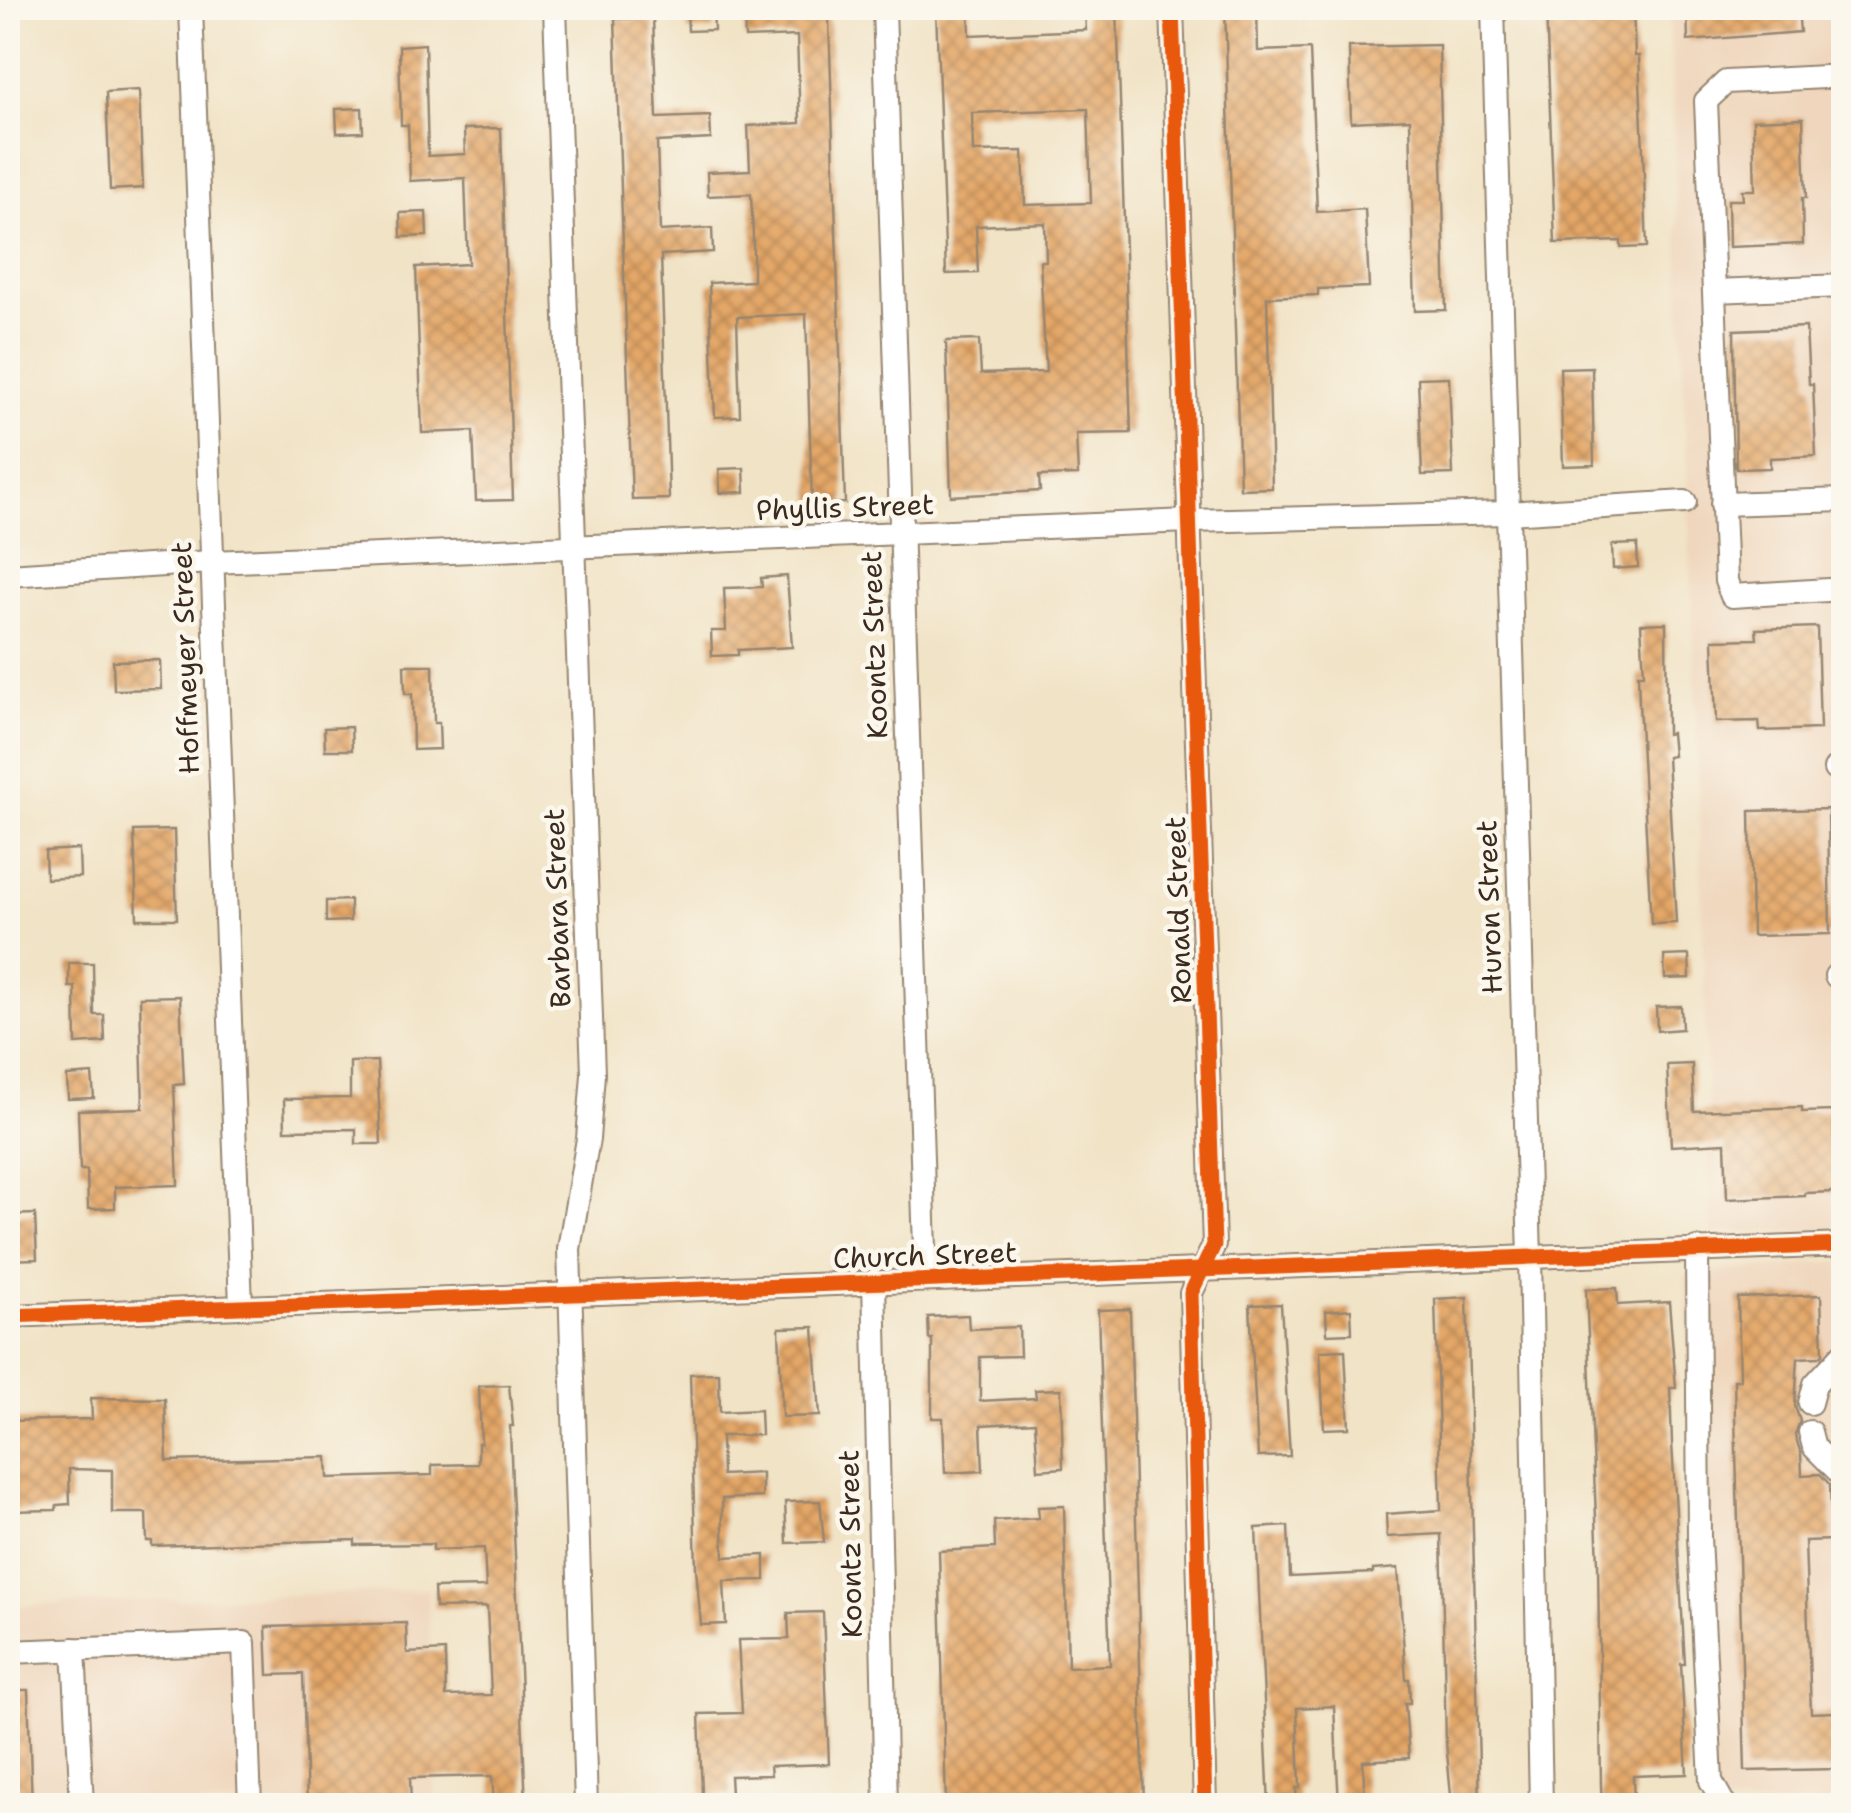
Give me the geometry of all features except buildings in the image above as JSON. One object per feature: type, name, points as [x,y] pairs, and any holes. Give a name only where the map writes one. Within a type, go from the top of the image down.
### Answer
[{"type":"street","name":"Hoffmeyer Street","points":[[191,8],[241,1306]]},
{"type":"street","name":"Barbara Street","points":[[556,8],[593,1074],[588,1138],[570,1248],[586,1806]]},
{"type":"street","name":"Koontz Street","points":[[884,8],[926,1280]]},
{"type":"street","name":"Ronald Street","points":[[1172,8],[1214,1245],[1191,1294],[1205,1806]]},
{"type":"street","name":"Huron Street","points":[[1493,8],[1530,1256],[1541,1806]]},
{"type":"street","points":[[1844,76],[1726,82],[1706,100],[1726,581],[1732,596],[1844,589]]},
{"type":"street","points":[[1714,290],[1844,286]]},
{"type":"street","points":[[1722,504],[1844,500]]},
{"type":"street","name":"Phyllis Street","points":[[8,574],[211,562],[1189,522],[1507,514],[1685,502]]},
{"type":"street","name":"Church Street","points":[[8,1316],[1844,1244]]},
{"type":"street","points":[[1698,1249],[1699,1537],[1709,1744],[1711,1782],[1725,1806]]},
{"type":"street","name":"Koontz Street","points":[[874,1281],[886,1806]]},
{"type":"street","points":[[1810,1403],[1815,1384],[1844,1353]]},
{"type":"street","points":[[1810,1432],[1814,1447],[1844,1477]]},
{"type":"street","points":[[8,1652],[244,1643],[250,1806]]},
{"type":"street","points":[[74,1649],[82,1806]]},
{"type":"shaded area","points":[[1669,8],[1843,8],[1843,1229],[1711,1233]]},
{"type":"shaded area","points":[[1843,1261],[1843,1805],[1704,1805],[1685,1274]]},
{"type":"shaded area","points":[[428,1590],[435,1805],[8,1805],[8,1606]]},
{"type":"cycle path","points":[[1172,8],[1214,1245],[1191,1293],[1205,1806]]},
{"type":"cycle path","points":[[8,1316],[1844,1245]]}]
